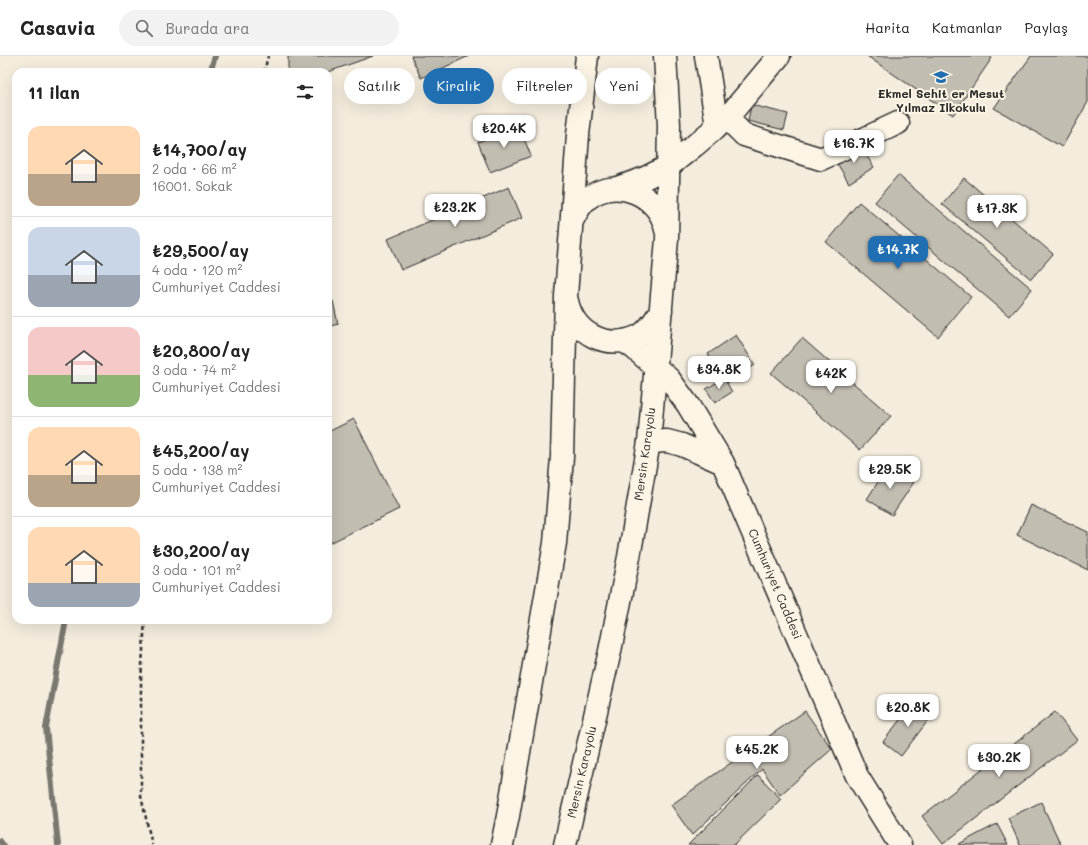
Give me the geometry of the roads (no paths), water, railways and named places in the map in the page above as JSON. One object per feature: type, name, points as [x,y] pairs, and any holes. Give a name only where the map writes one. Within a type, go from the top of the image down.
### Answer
[{"type":"main road","points":[[502,845],[555,543],[562,457],[566,296],[578,135],[587,56]]},
{"type":"main road","name":"Mersin Karayolu","points":[[565,845],[610,651],[629,557],[662,372],[658,342],[667,239],[669,166],[669,125],[665,56]]},
{"type":"main road","points":[[706,56],[722,122],[744,134],[821,159],[898,123]]},
{"type":"main road","points":[[571,224],[577,210],[588,198],[602,191],[617,188],[646,178],[669,166],[694,146],[722,122],[778,56]]},
{"type":"main road","points":[[617,188],[633,190],[647,198],[658,209],[665,223],[667,239]]},
{"type":"main road","points":[[566,296],[570,312],[578,326],[592,336],[608,341],[624,341],[640,336],[652,325],[661,311]]},
{"type":"main road","name":"Cumhuriyet Caddesi","points":[[624,341],[662,372],[688,405],[724,463],[857,776],[900,845]]},
{"type":"main road","points":[[649,442],[668,441],[682,444],[724,463]]},
{"type":"waterway","points":[[211,68],[215,56]]},
{"type":"waterway","points":[[58,845],[46,728],[65,624]]},
{"type":"waterway","points":[[0,841],[3,845]]},
{"type":"place","name":"Ekmel Sehit er Mesut Yılmaz Ilkokulu","points":[[941,77]]}]
